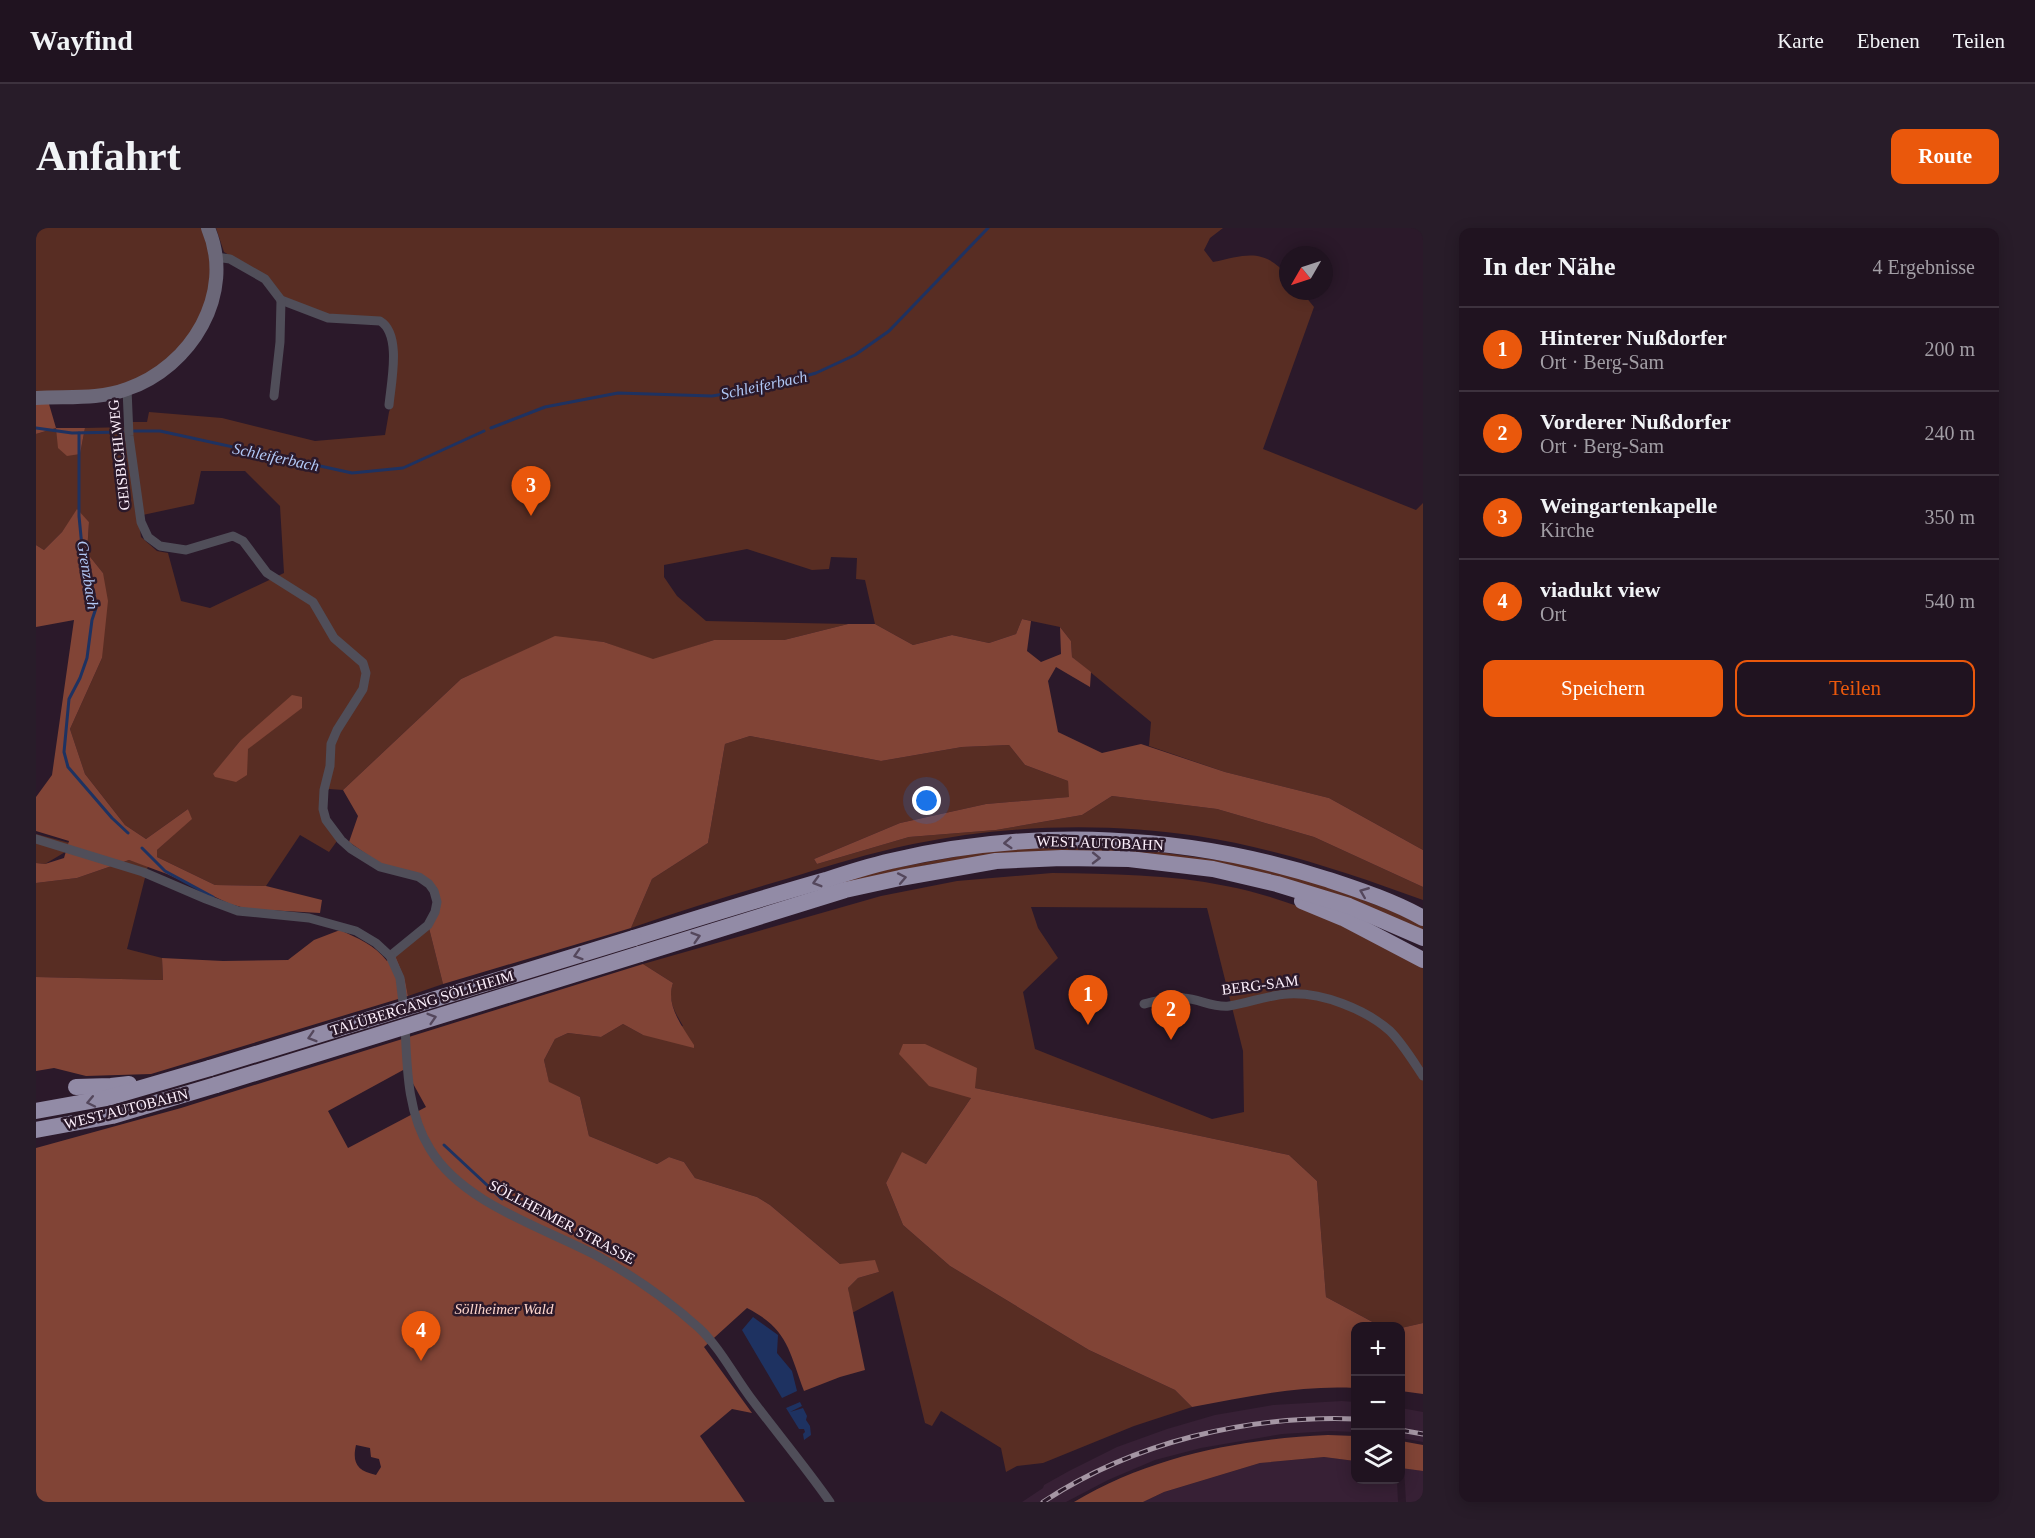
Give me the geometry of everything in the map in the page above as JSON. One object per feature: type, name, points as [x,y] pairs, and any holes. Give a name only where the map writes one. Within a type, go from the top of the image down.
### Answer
[{"type":"highway","name":"WEST AUTOBAHN","points":[[637,946],[769,896],[891,861],[980,845],[1057,839],[1139,841],[1215,850],[1297,870],[1359,890],[1423,918]]},
{"type":"highway","name":"WEST AUTOBAHN","points":[[637,946],[845,890],[900,878],[996,861],[1062,858],[1129,859],[1213,869],[1277,884],[1349,906],[1423,938]]},
{"type":"highway","points":[[1277,884],[1304,903],[1343,918],[1423,960]]},
{"type":"highway","name":"TALÜBERGANG SÖLLHEIM","points":[[210,1068],[637,946]]},
{"type":"highway","name":"TALÜBERGANG SÖLLHEIM","points":[[216,1085],[637,946]]},
{"type":"highway","name":"WEST AUTOBAHN","points":[[36,1111],[107,1098],[210,1068]]},
{"type":"highway","points":[[76,1087],[111,1086],[148,1079],[168,1081]]},
{"type":"highway","name":"WEST AUTOBAHN","points":[[36,1130],[112,1116],[216,1085]]},
{"type":"street","points":[[36,398],[89,397],[127,389],[153,377],[169,366],[188,347],[207,317],[216,290],[216,257],[208,228]]},
{"type":"street","points":[[216,257],[230,259],[265,279],[281,300],[328,318],[380,321],[387,325],[392,334],[393,358],[389,405]]},
{"type":"street","points":[[274,396],[280,342],[281,300]]},
{"type":"street","name":"GEISBICHLWEG","points":[[127,389],[129,436],[141,522],[148,537],[160,546],[186,550],[232,536],[243,541],[267,573],[313,602],[334,638],[363,663],[366,673],[363,689],[337,730],[332,744],[323,809],[326,820],[340,840],[351,849],[380,867],[419,877],[434,891],[437,902],[428,925],[390,956]]},
{"type":"street","points":[[36,839],[143,872],[238,911],[309,918],[356,931],[376,943],[390,956]]},
{"type":"street","name":"SÖLLHEIMER STRASSE","points":[[390,956],[403,987],[407,1071],[414,1112],[429,1148],[443,1166],[466,1188],[512,1215],[597,1256],[635,1278],[699,1329],[719,1350],[736,1378],[802,1462],[830,1502]]},
{"type":"street","name":"BERG-SAM","points":[[1144,1004],[1176,997],[1199,1000],[1217,1006],[1228,1006],[1287,994],[1305,994],[1329,999],[1367,1016],[1390,1032],[1423,1076]]},
{"type":"shaded area","points":[[36,228],[202,228],[210,257],[211,287],[208,300],[198,321],[173,353],[151,370],[127,383],[97,391],[36,393]]},
{"type":"shaded area","points":[[216,228],[1223,228],[1210,238],[1204,250],[1213,262],[1245,256],[1262,257],[1279,267],[1279,300],[1308,300],[1314,307],[1263,449],[1416,510],[1423,503],[1423,850],[1329,798],[1225,772],[1149,746],[1151,722],[1072,657],[1071,641],[1060,627],[1022,619],[1016,634],[989,643],[952,635],[913,645],[875,624],[865,580],[856,579],[857,558],[831,557],[829,569],[812,570],[747,549],[664,565],[664,577],[677,596],[706,621],[848,624],[784,640],[714,640],[653,660],[604,642],[555,637],[461,679],[343,790],[329,789],[321,798],[337,841],[329,852],[300,835],[266,886],[215,885],[157,857],[157,850],[191,819],[188,809],[146,839],[125,825],[85,774],[70,729],[102,658],[103,573],[87,553],[89,522],[77,510],[62,532],[44,550],[36,545],[36,434],[56,428],[80,454],[85,428],[130,427],[130,422],[147,422],[149,412],[222,418],[315,441],[385,435],[393,402],[388,323],[325,314],[282,297],[267,278],[224,252]],"holes":[[[201,471],[245,471],[280,506],[284,573],[210,608],[181,601],[168,553],[157,551],[141,537],[138,516],[194,504]],[[301,708],[213,775],[240,741]]]},
{"type":"shaded area","points":[[750,736],[881,761],[962,747],[1009,745],[1025,765],[1068,781],[1070,797],[986,804],[900,823],[814,859],[817,864],[909,837],[996,830],[1082,815],[1112,796],[1217,809],[1314,837],[1423,887],[1423,900],[1312,862],[1226,841],[1126,829],[1091,827],[1019,829],[948,838],[849,860],[631,928],[652,879],[708,843],[725,744]]},
{"type":"shaded area","points":[[36,834],[77,845],[45,864],[36,863]]},
{"type":"shaded area","points":[[1115,846],[1253,865],[1321,884],[1397,913],[1423,926],[1423,932],[1250,870],[994,855],[932,864],[805,892],[873,872],[997,849]]},
{"type":"shaded area","points":[[129,860],[148,866],[127,949],[162,958],[163,980],[36,977],[36,883],[77,878]]},
{"type":"shaded area","points":[[1052,873],[1118,874],[1205,882],[1250,891],[1321,915],[1423,968],[1423,1323],[1405,1327],[1405,1322],[1373,1322],[1326,1297],[1317,1181],[1289,1155],[975,1088],[971,1098],[926,1164],[902,1153],[886,1183],[903,1225],[950,1266],[1089,1350],[1175,1390],[1192,1407],[1134,1426],[1043,1463],[1017,1466],[1006,1472],[1001,1448],[941,1411],[932,1426],[925,1423],[893,1291],[852,1313],[848,1288],[858,1278],[879,1272],[840,1264],[770,1205],[757,1197],[695,1178],[684,1162],[669,1157],[657,1164],[589,1136],[580,1097],[549,1083],[544,1060],[555,1039],[568,1033],[601,1037],[623,1024],[643,1035],[683,1026],[671,1000],[673,983],[643,964],[881,896],[957,881]],"holes":[[[1031,907],[1207,908],[1243,1051],[1244,1112],[1212,1119],[1035,1049],[1023,992],[1058,958],[1038,928]]]},
{"type":"shaded area","points":[[429,928],[443,984],[408,996],[405,980],[395,955]]},
{"type":"shaded area","points":[[1351,1402],[1351,1432],[1282,1434],[1201,1448],[1155,1460],[1108,1480],[1066,1502],[1022,1502],[1044,1485],[1117,1447],[1215,1415],[1273,1405]]},
{"type":"shaded area","points":[[1405,1409],[1423,1412],[1423,1442],[1405,1439]]},
{"type":"shaded area","points":[[1324,1457],[1351,1460],[1351,1484],[1397,1484],[1398,1502],[1143,1502],[1164,1492],[1260,1463]]},
{"type":"shaded area","points":[[1405,1468],[1423,1471],[1423,1502],[1406,1502]]},
{"type":"green space","points":[[36,402],[49,404],[56,428],[36,434]]},
{"type":"green space","points":[[56,428],[85,428],[80,454],[67,456],[58,448]]},
{"type":"green space","points":[[77,509],[89,522],[87,553],[103,573],[108,601],[102,658],[70,729],[85,774],[125,825],[146,839],[188,809],[192,819],[157,850],[157,857],[215,885],[266,886],[322,900],[320,913],[248,909],[230,904],[167,874],[129,860],[77,878],[36,883],[36,863],[45,864],[64,858],[69,841],[36,831],[36,797],[52,775],[74,620],[36,627],[36,545],[44,550],[62,532]]},
{"type":"green space","points":[[1022,619],[1031,621],[1027,651],[1041,662],[1061,654],[1060,627],[1071,641],[1072,657],[1091,672],[1090,687],[1056,667],[1048,681],[1058,732],[1102,753],[1141,744],[1225,772],[1329,798],[1423,850],[1423,887],[1314,837],[1217,809],[1112,796],[1082,815],[996,830],[909,837],[817,864],[814,859],[900,823],[986,804],[1069,797],[1068,781],[1025,765],[1009,745],[962,747],[881,761],[750,736],[725,744],[708,843],[652,879],[631,928],[443,984],[429,928],[437,888],[382,865],[349,842],[358,816],[343,790],[461,679],[555,636],[604,642],[653,659],[714,640],[784,640],[848,624],[875,624],[913,645],[952,635],[989,643],[1016,634]]},
{"type":"green space","points":[[292,695],[302,697],[302,708],[248,749],[247,775],[236,782],[215,777],[213,774],[240,741]]},
{"type":"green space","points":[[340,930],[371,946],[387,961],[395,955],[405,980],[408,996],[151,1074],[86,1076],[54,1068],[36,1071],[36,977],[163,980],[162,958],[223,961],[288,960],[314,940]]},
{"type":"green space","name":"Söllheimer Wald","points":[[643,964],[673,983],[671,1000],[673,1008],[694,1048],[643,1035],[623,1024],[601,1037],[568,1033],[555,1039],[544,1060],[549,1082],[580,1097],[589,1136],[657,1164],[669,1157],[684,1162],[695,1178],[757,1197],[770,1205],[840,1264],[875,1260],[879,1272],[858,1278],[848,1288],[865,1370],[804,1391],[790,1353],[779,1333],[761,1316],[747,1308],[704,1347],[752,1413],[732,1409],[700,1436],[745,1502],[36,1502],[36,1148],[181,1108]],"holes":[[[405,1069],[426,1107],[348,1148],[328,1111]],[[356,1445],[370,1448],[371,1457],[379,1459],[381,1467],[376,1475],[364,1471],[357,1465]]]},
{"type":"green space","points":[[903,1044],[925,1044],[977,1068],[975,1088],[1289,1155],[1317,1181],[1326,1297],[1373,1322],[1351,1322],[1351,1388],[1293,1390],[1192,1407],[1175,1390],[1089,1350],[950,1266],[903,1225],[886,1183],[902,1152],[926,1164],[971,1098],[929,1086],[899,1054]]},
{"type":"green space","points":[[1423,1323],[1423,1394],[1405,1392],[1405,1327]]},
{"type":"green space","points":[[1351,1436],[1351,1460],[1324,1457],[1260,1463],[1164,1492],[1143,1502],[1074,1502],[1103,1486],[1165,1462],[1229,1446],[1295,1437]]},
{"type":"green space","points":[[1405,1442],[1423,1445],[1423,1471],[1405,1469]]},
{"type":"water","points":[[753,1317],[778,1335],[777,1353],[792,1371],[797,1391],[782,1398],[742,1330]]},
{"type":"water","points":[[800,1402],[802,1406],[790,1412],[803,1408],[807,1416],[806,1420],[810,1426],[811,1435],[804,1440],[804,1429],[799,1429],[786,1408]]},
{"type":"waterway","name":"Schleiferbach","points":[[491,428],[545,407],[618,393],[712,396],[767,387],[816,373],[855,355],[889,331],[988,228]]},
{"type":"waterway","name":"Grenzbach","points":[[36,428],[72,433],[123,432]]},
{"type":"waterway","name":"Schleiferbach","points":[[132,431],[160,431],[352,473],[403,468],[484,431]]},
{"type":"waterway","name":"Grenzbach","points":[[79,433],[79,516],[82,547],[96,608],[92,620],[87,658],[69,699],[64,752],[68,767],[128,833]]},
{"type":"waterway","name":"Grenzbach","points":[[142,848],[165,871],[213,897]]},
{"type":"waterway","name":"Grenzbach","points":[[444,1145],[502,1199]]},
{"type":"railway","points":[[1043,1502],[1115,1463],[1193,1436],[1274,1422],[1351,1419]]},
{"type":"railway","points":[[1405,1431],[1423,1434]]},
{"type":"place","name":"Weingartenkapelle","points":[[531,516]]},
{"type":"place","name":"Hinterer Nußdorfer","points":[[1088,1025]]},
{"type":"place","name":"Vorderer Nußdorfer","points":[[1171,1040]]},
{"type":"place","name":"viadukt view","points":[[421,1361]]}]
